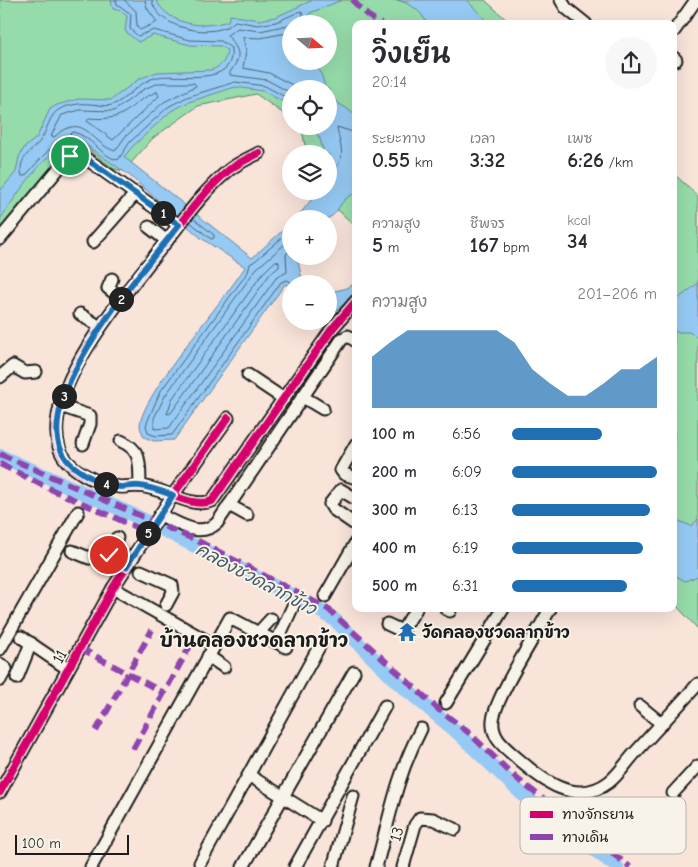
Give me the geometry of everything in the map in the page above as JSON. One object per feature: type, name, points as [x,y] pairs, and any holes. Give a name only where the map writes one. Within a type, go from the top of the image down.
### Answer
[{"type":"street","points":[[562,0],[570,12],[581,20]]},
{"type":"street","points":[[677,27],[696,0]]},
{"type":"street","points":[[0,240],[65,161],[75,153],[81,155],[180,224]]},
{"type":"street","points":[[259,153],[230,169],[197,203],[100,327],[77,366],[60,406],[56,425],[59,448],[72,465],[104,484],[121,487],[140,486],[199,503],[212,501],[332,329],[352,306]]},
{"type":"street","points":[[93,242],[136,193]]},
{"type":"street","points":[[149,227],[167,241]]},
{"type":"street","points":[[112,279],[108,288],[122,299]]},
{"type":"street","points":[[80,314],[100,327]]},
{"type":"street","points":[[158,518],[195,530],[205,530],[217,523],[303,397],[329,366],[345,336],[352,339]]},
{"type":"street","points":[[0,377],[13,366],[25,373],[36,372]]},
{"type":"street","points":[[248,375],[284,399]]},
{"type":"street","points":[[303,397],[323,409]]},
{"type":"street","points":[[60,406],[90,416],[90,424],[84,444]]},
{"type":"street","name":"11","points":[[0,792],[113,588],[173,495],[228,418]]},
{"type":"street","points":[[121,441],[137,452],[140,486]]},
{"type":"street","points":[[352,451],[342,470],[344,474],[352,477]]},
{"type":"street","points":[[352,497],[341,490],[330,504],[332,509],[352,523]]},
{"type":"street","points":[[229,504],[247,515]]},
{"type":"street","points":[[0,649],[78,512]]},
{"type":"street","points":[[109,555],[117,538]]},
{"type":"street","points":[[325,596],[352,549]]},
{"type":"street","points":[[72,551],[88,558],[109,555],[126,567]]},
{"type":"street","points":[[141,571],[172,585],[173,592],[166,605]]},
{"type":"street","points":[[113,588],[214,644]]},
{"type":"street","points":[[91,867],[230,618],[281,644],[293,606]]},
{"type":"street","points":[[388,624],[402,630],[414,612]]},
{"type":"street","points":[[446,703],[501,612]]},
{"type":"street","points":[[548,612],[495,712],[493,730],[500,742],[543,781],[558,788],[576,792],[586,791],[609,782],[698,684]]},
{"type":"street","points":[[260,632],[271,619]]},
{"type":"street","points":[[17,678],[26,640],[68,669]]},
{"type":"street","points":[[202,866],[320,645]]},
{"type":"street","points":[[208,656],[224,667]]},
{"type":"street","points":[[0,664],[6,669],[0,680]]},
{"type":"street","points":[[243,867],[354,672]]},
{"type":"street","points":[[295,867],[386,706]]},
{"type":"street","points":[[640,706],[662,724]]},
{"type":"street","points":[[376,867],[397,785],[406,758],[420,729]]},
{"type":"street","points":[[673,792],[698,766]]},
{"type":"street","points":[[250,776],[322,821]]},
{"type":"street","points":[[333,867],[353,796]]},
{"type":"street","name":"13","points":[[404,867],[415,825],[420,818],[433,820],[455,829]]},
{"type":"green space","points":[[0,0],[485,0],[507,20],[352,20],[352,223],[328,200],[337,200],[337,145],[305,145],[303,135],[337,135],[337,80],[282,80],[282,113],[256,94],[198,106],[153,138],[124,171],[114,169],[78,141],[68,145],[0,235]]},
{"type":"green space","points":[[677,177],[698,196],[698,629],[677,606]]},
{"type":"water","points":[[111,0],[156,0],[162,9],[178,20],[198,25],[208,25],[228,21],[230,15],[259,20],[276,17],[313,0],[342,0],[309,15],[282,15],[282,70],[319,70],[323,80],[282,80],[282,101],[263,91],[235,87],[189,102],[171,111],[133,146],[124,157],[252,258],[282,231],[282,265],[299,265],[301,275],[282,275],[282,288],[174,440],[154,441],[144,437],[140,426],[144,412],[168,371],[245,267],[201,238],[129,175],[74,137],[42,163],[0,219],[0,191],[16,172],[19,157],[24,148],[37,137],[50,109],[78,99],[111,100],[139,79],[157,72],[211,70],[221,65],[226,57],[227,50],[220,46],[190,45],[153,35],[138,42],[125,31],[127,16],[121,11],[113,9]]},
{"type":"water","points":[[397,0],[467,0],[485,20],[425,20],[415,8]]},
{"type":"water","points":[[337,102],[352,113],[352,195],[337,210],[303,210],[311,200],[337,200],[337,145],[322,145],[318,135],[337,135]]},
{"type":"water","points":[[698,283],[698,337],[689,332],[677,332],[677,300]]},
{"type":"water","points":[[352,285],[352,297],[337,310],[337,290]]},
{"type":"water","points":[[698,519],[698,576],[685,581],[677,577],[677,520],[691,526]]},
{"type":"waterway","name":"คลองชวดลากข้าว","points":[[0,456],[138,517],[307,603],[335,620],[396,681],[459,734],[525,797]]},
{"type":"waterway","name":"คลองชวดลากข้าว","points":[[600,854],[617,867]]},
{"type":"marked path","points":[[352,0],[375,20]]},
{"type":"marked path","points":[[0,454],[200,542],[328,609],[438,709],[468,732],[515,777],[541,797]]},
{"type":"marked path","points":[[0,464],[46,487],[138,528],[142,543]]},
{"type":"marked path","points":[[96,731],[152,630]]},
{"type":"marked path","points":[[133,749],[190,646]]},
{"type":"marked path","points":[[80,648],[164,693]]},
{"type":"marked path","points":[[613,854],[630,867]]},
{"type":"cycle path","points":[[259,153],[229,170],[200,199],[125,294],[89,345],[62,398],[57,424],[59,447],[62,455],[75,469],[102,483],[120,487],[148,487],[194,502],[212,501],[332,329],[352,306]]},
{"type":"cycle path","points":[[0,792],[113,588],[173,495],[228,418]]},
{"type":"place","name":"วัดคลองชวดลากข้าว","points":[[407,632]]},
{"type":"district","name":"บ้านคลองชวดลากข้าว","points":[[254,640]]},
{"type":"route","points":[[70,156],[75,153],[81,155],[179,225],[102,324],[77,366],[60,406],[56,425],[59,448],[72,465],[104,484],[121,487],[140,486],[173,495],[126,567],[109,555]]}]
